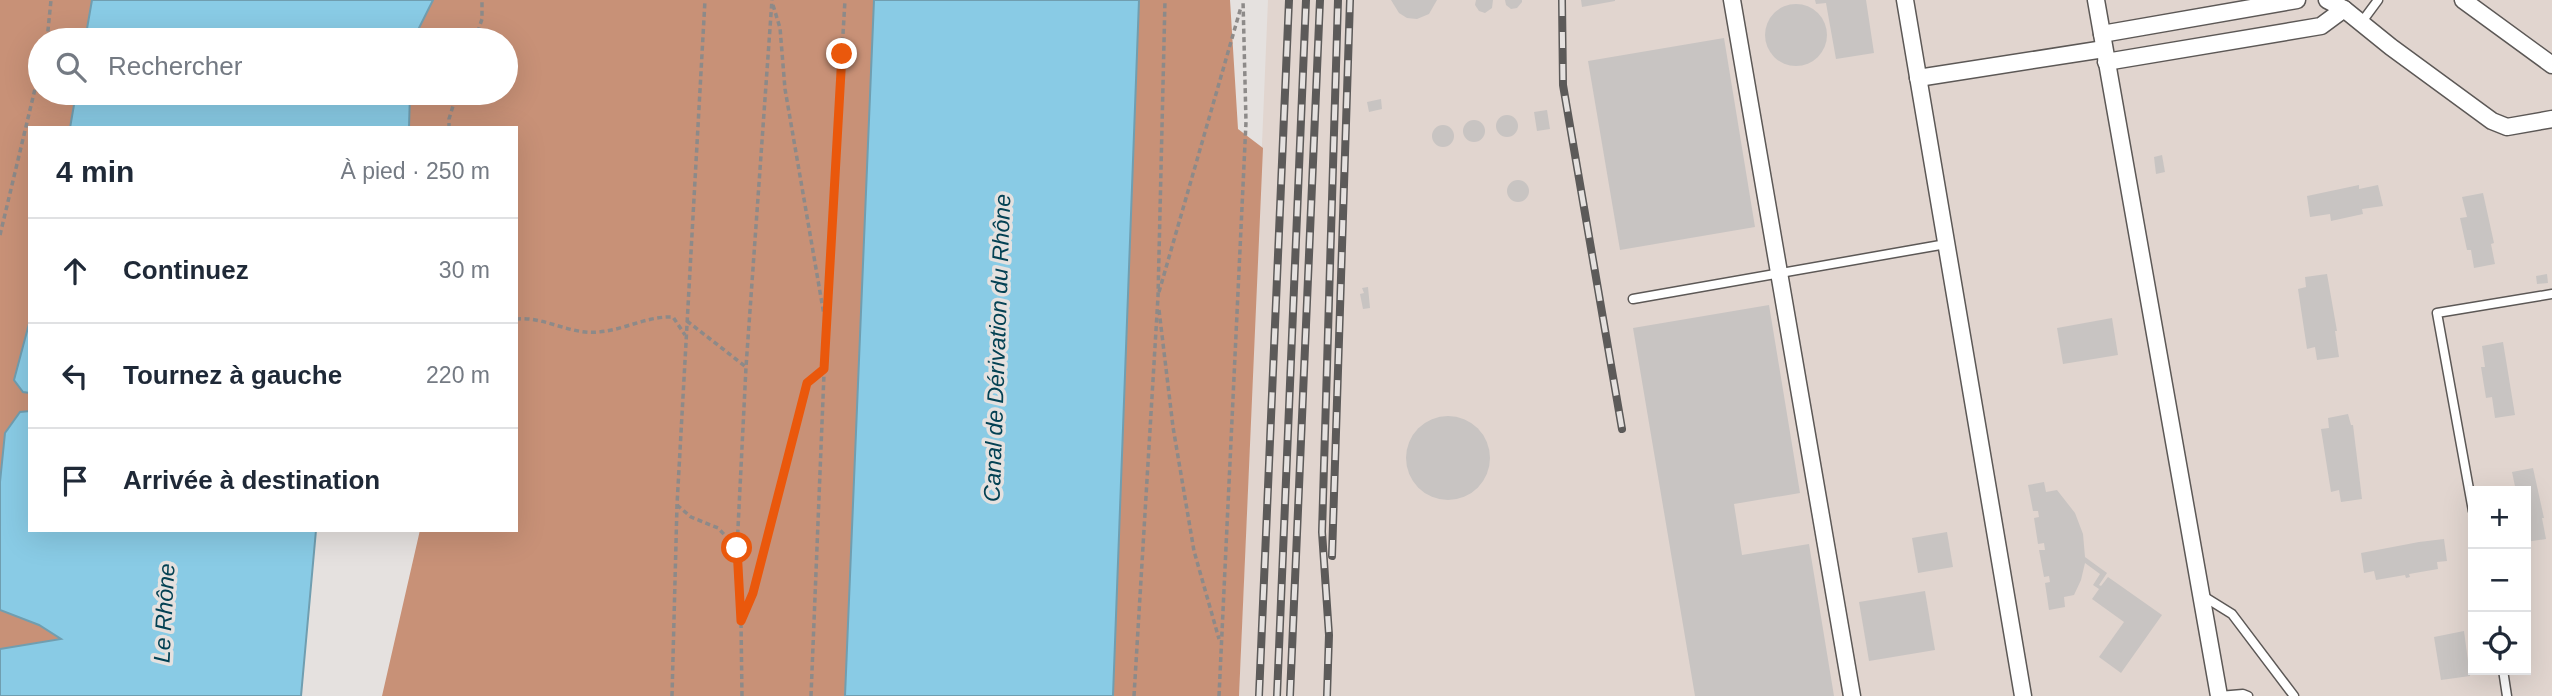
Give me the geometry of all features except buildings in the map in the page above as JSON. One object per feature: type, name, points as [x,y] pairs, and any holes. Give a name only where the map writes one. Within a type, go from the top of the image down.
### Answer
[{"type":"street","points":[[1732,0],[1852,696]]},
{"type":"street","points":[[1905,0],[2023,696]]},
{"type":"street","points":[[2096,0],[2219,696]]},
{"type":"street","points":[[2104,48],[2297,0]]},
{"type":"street","points":[[2328,0],[2344,9],[2492,121],[2507,127],[2552,119]]},
{"type":"street","points":[[2463,0],[2552,65]]},
{"type":"street","points":[[1918,78],[2104,48],[2320,26],[2344,9]]},
{"type":"lane","points":[[2360,23],[2378,0]]},
{"type":"lane","points":[[1633,299],[1946,244]]},
{"type":"lane","points":[[2468,486],[2437,313],[2552,294]]},
{"type":"lane","points":[[2201,596],[2232,614],[2294,696]]},
{"type":"lane","points":[[2503,675],[2507,696]]},
{"type":"lane","points":[[2219,696],[2248,696]]},
{"type":"path","points":[[48,28],[51,0]]},
{"type":"path","points":[[479,28],[482,0]]},
{"type":"path","points":[[672,696],[677,505],[705,0]]},
{"type":"path","points":[[811,696],[826,324],[845,0]]},
{"type":"path","points":[[1135,696],[1158,297],[1165,0]]},
{"type":"path","points":[[772,1],[780,27],[785,89],[826,324]]},
{"type":"path","points":[[741,696],[737,548],[746,368],[772,1]]},
{"type":"path","points":[[1221,643],[1192,539],[1173,427],[1158,297],[1243,1]]},
{"type":"path","points":[[1219,696],[1246,122],[1243,1]]},
{"type":"path","points":[[0,235],[31,105]]},
{"type":"path","points":[[449,126],[453,105]]},
{"type":"path","points":[[518,319],[541,321],[596,333],[655,316],[673,317],[686,337]]},
{"type":"path","points":[[687,321],[746,368]]},
{"type":"path","points":[[741,621],[753,593],[807,383],[824,369]]},
{"type":"path","points":[[677,505],[691,517],[718,528],[737,548]]},
{"type":"shaded area","points":[[0,0],[92,0],[87,28],[28,28],[28,105],[74,105],[70,126],[28,126],[28,328],[14,380],[23,392],[28,393],[28,411],[20,412],[5,433],[0,482]]},
{"type":"shaded area","points":[[433,0],[874,0],[845,696],[382,696],[420,532],[518,532],[518,126],[409,126],[410,105],[518,105],[518,28],[419,28]]},
{"type":"shaded area","points":[[1139,0],[1230,0],[1238,129],[1263,148],[1239,696],[1113,696]]},
{"type":"shaded area","points":[[1268,0],[2552,0],[2552,696],[1239,696]]},
{"type":"shaded area","points":[[0,610],[39,625],[61,639],[0,649]]},
{"type":"water","points":[[92,0],[433,0],[419,28],[87,28]]},
{"type":"water","name":"Canal de Dérivation du Rhône","points":[[874,0],[1139,0],[1113,696],[845,696]]},
{"type":"water","points":[[74,105],[410,105],[409,126],[70,126]]},
{"type":"water","points":[[28,328],[28,393],[23,392],[14,380]]},
{"type":"water","name":"Le Rhône","points":[[28,411],[28,532],[316,532],[301,696],[0,696],[0,649],[61,639],[39,625],[0,610],[0,482],[5,433],[20,412]]},
{"type":"railway","points":[[1259,696],[1289,0]]},
{"type":"railway","points":[[1277,696],[1306,0]]},
{"type":"railway","points":[[1290,696],[1320,0]]},
{"type":"railway","points":[[1327,696],[1329,635],[1322,532],[1338,0]]},
{"type":"railway","points":[[1332,556],[1350,0]]},
{"type":"railway","points":[[1562,0],[1563,85],[1622,429]]},
{"type":"route","points":[[737,548],[741,621],[753,593],[807,383],[824,369],[842,54]]}]
